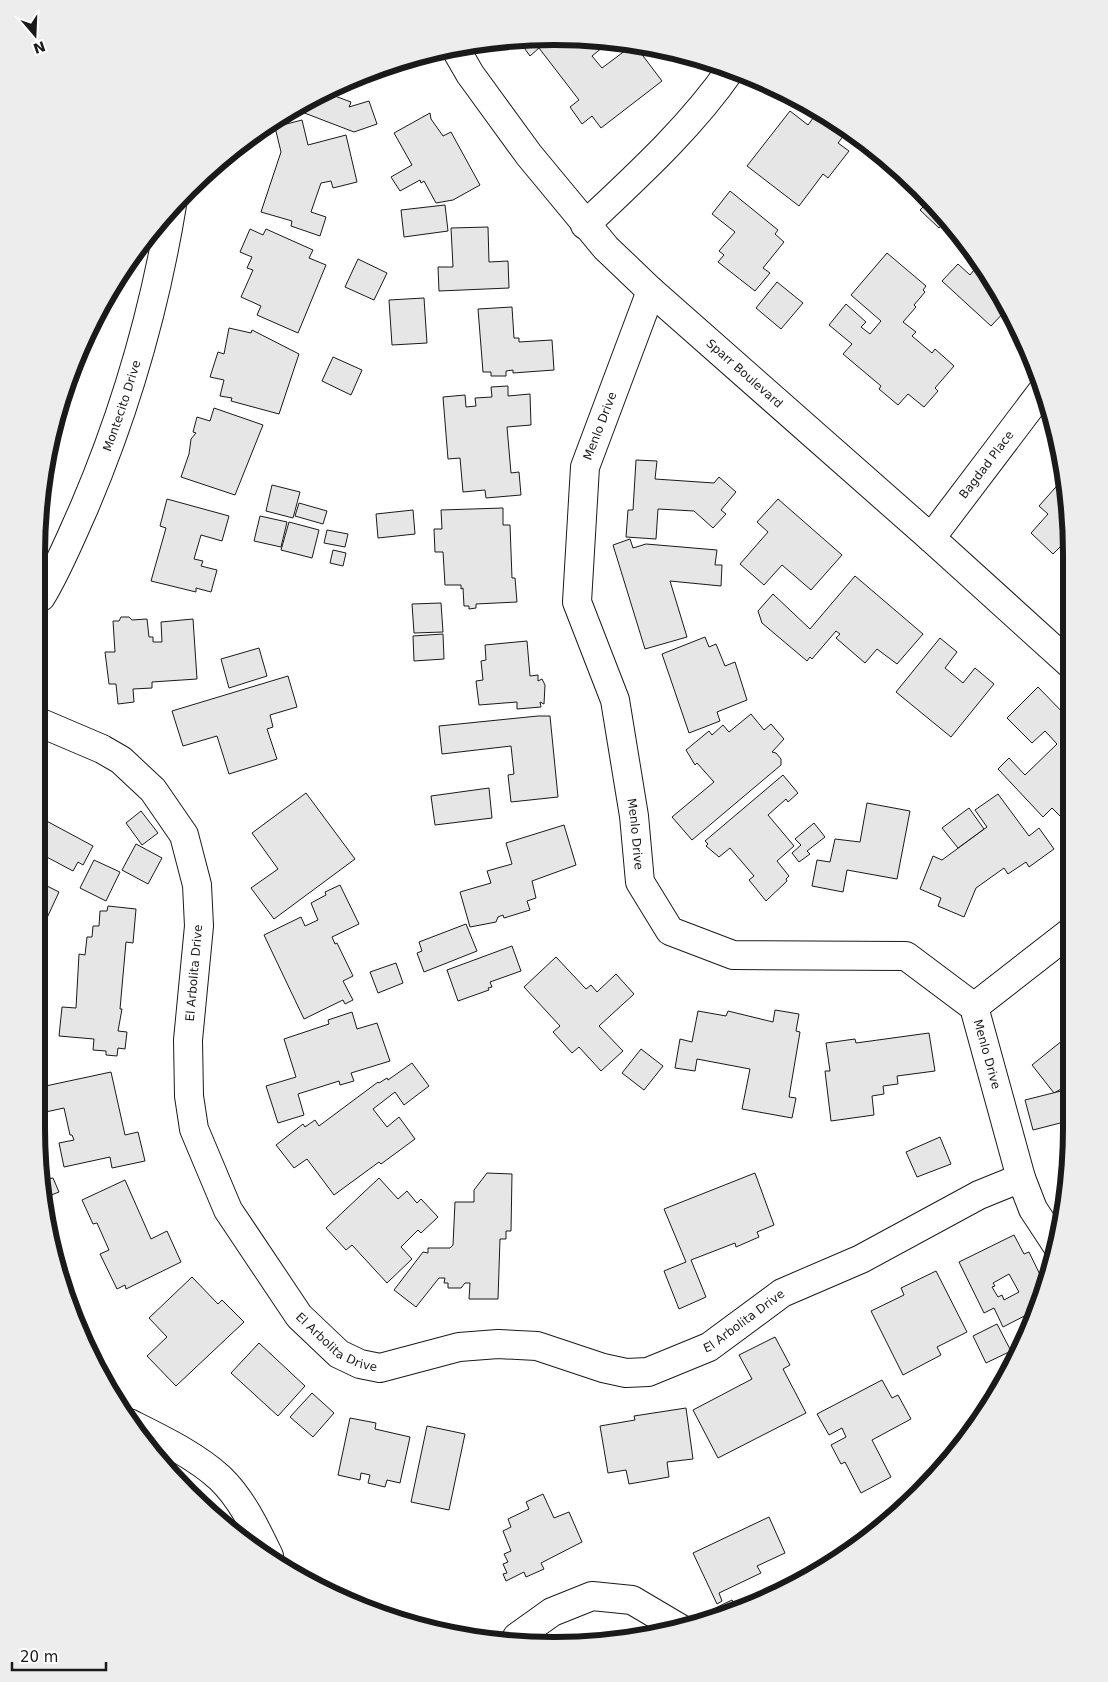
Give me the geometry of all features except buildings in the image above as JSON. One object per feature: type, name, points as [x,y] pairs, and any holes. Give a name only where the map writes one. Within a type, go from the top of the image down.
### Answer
[{"type":"street","name":"Sparr Boulevard","points":[[459,54],[470,74],[529,155],[585,225],[651,292],[931,538],[1063,658]]},
{"type":"street","points":[[585,225],[645,168],[716,91],[726,75]]},
{"type":"street","name":"Montecito Drive","points":[[45,591],[57,571],[96,480],[127,394],[164,255],[170,219]]},
{"type":"street","name":"Menlo Drive","points":[[651,292],[584,467],[577,602],[615,700],[634,816],[640,882],[670,931],[733,956],[906,956],[974,1007],[1021,1178],[1033,1209],[1051,1236]]},
{"type":"street","name":"Bagdad Place","points":[[931,538],[1038,397]]},
{"type":"street","name":"El Arbolita Drive","points":[[45,725],[102,749],[121,760],[152,790],[184,835],[197,885],[199,926],[188,1040],[189,1096],[194,1129],[228,1210],[299,1316],[339,1354],[360,1364],[380,1368],[459,1347],[498,1344],[537,1346],[603,1368],[626,1373],[648,1372],[708,1347],[782,1294],[861,1259],[979,1195],[1021,1178]]},
{"type":"street","points":[[974,1007],[1063,939]]},
{"type":"street","points":[[144,1430],[171,1444],[220,1478],[252,1520],[264,1546]]},
{"type":"street","points":[[519,1636],[552,1612],[592,1596],[632,1600],[671,1623]]}]
